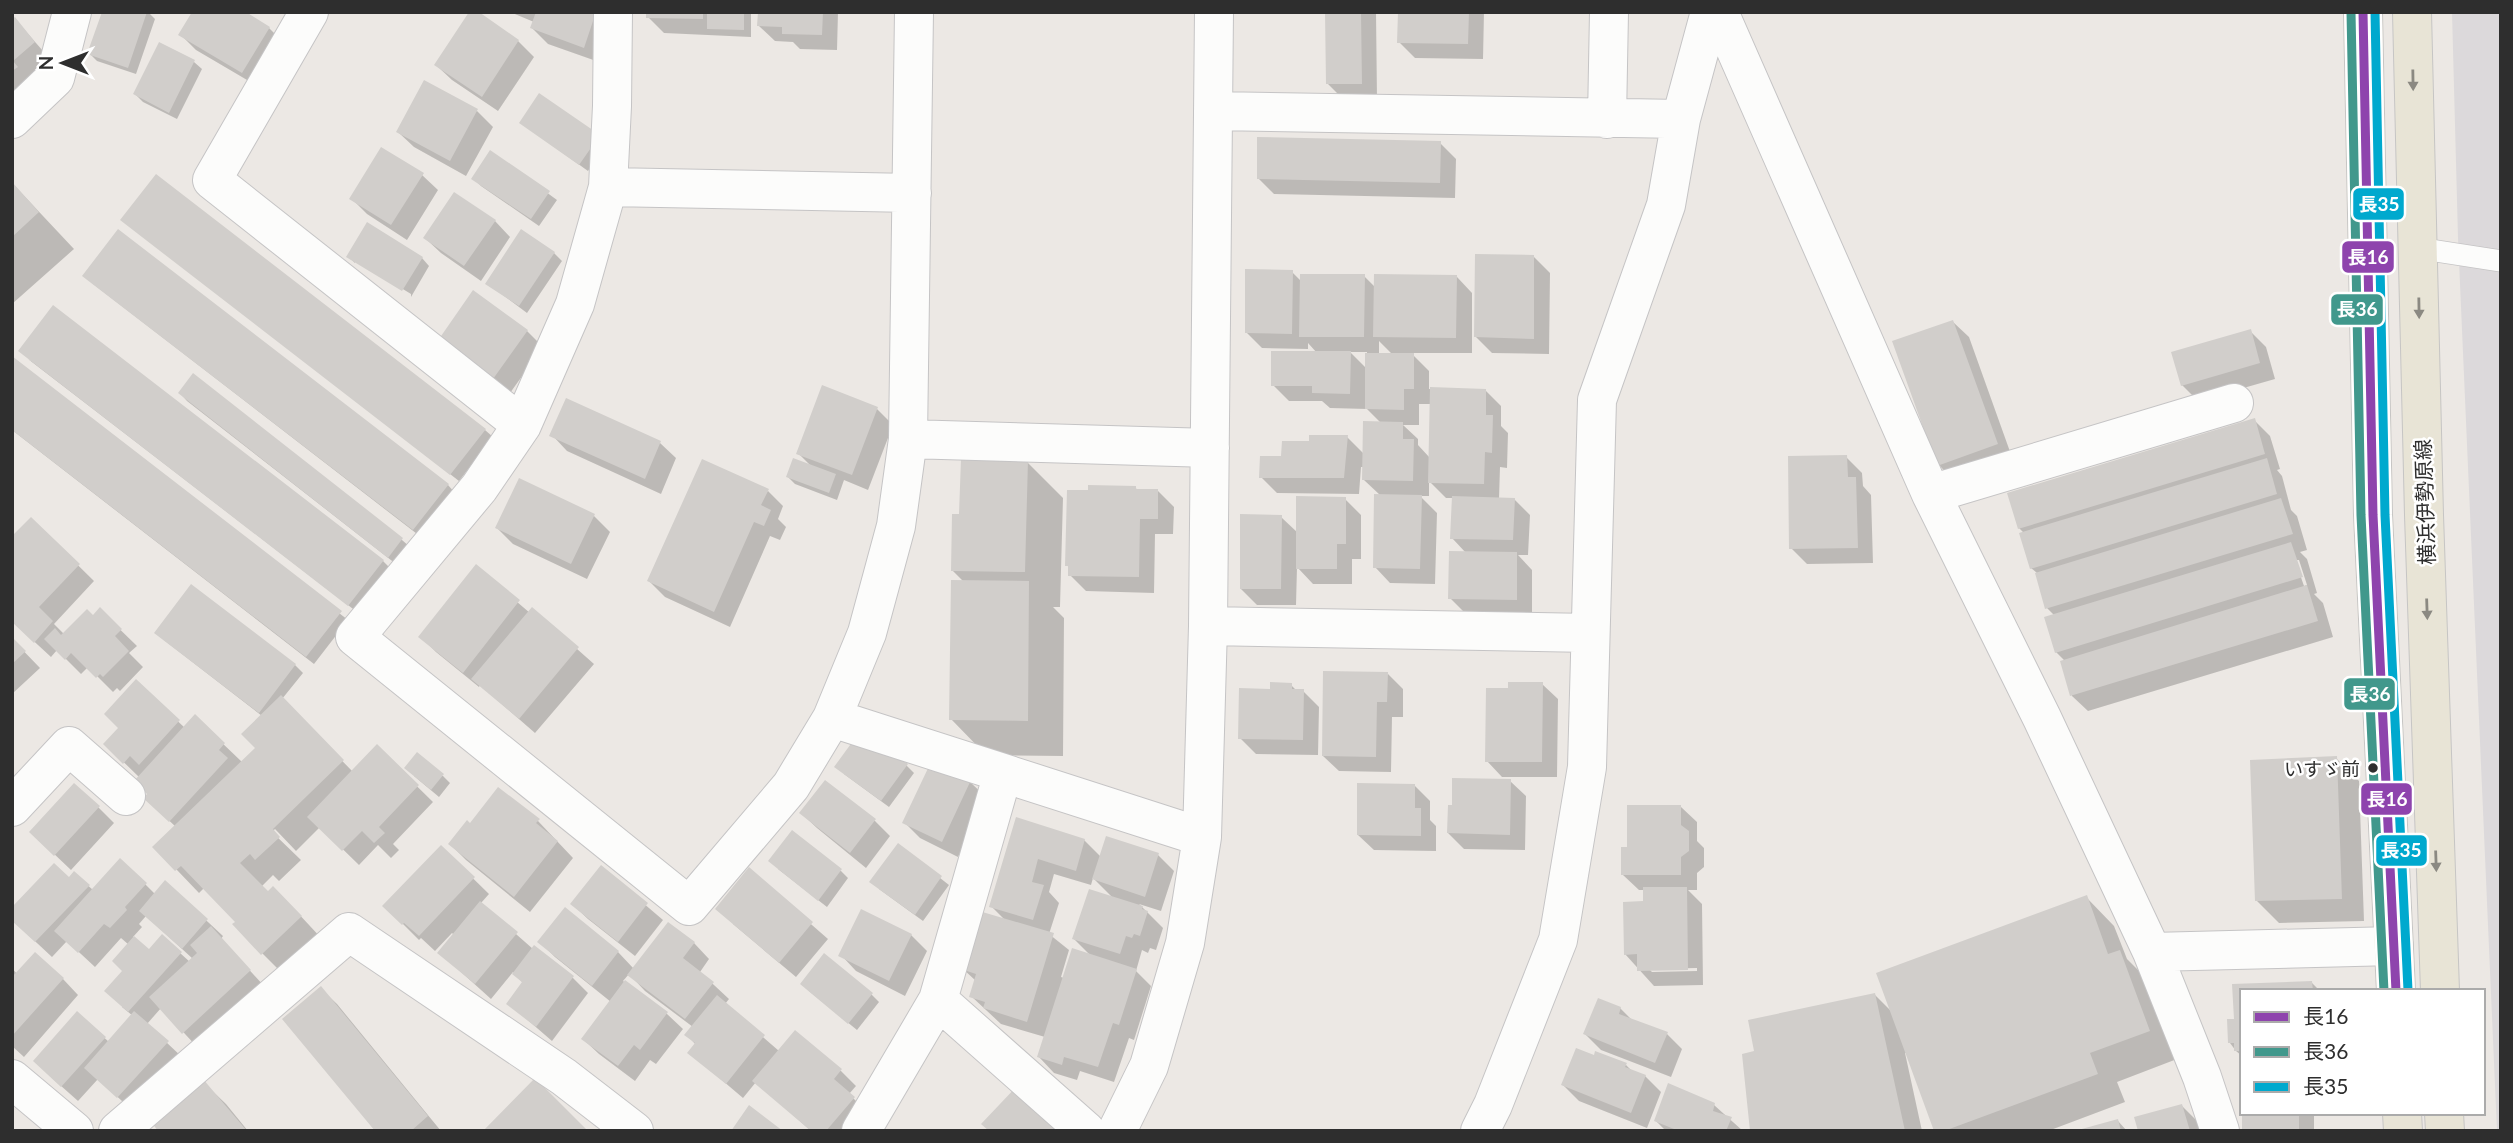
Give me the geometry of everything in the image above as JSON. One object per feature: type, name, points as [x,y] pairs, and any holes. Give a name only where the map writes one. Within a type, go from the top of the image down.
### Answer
[{"type":"main road","points":[[2363,12],[2373,515],[2396,989]]},
{"type":"main road","name":"横浜伊勢原線","points":[[2412,12],[2424,515],[2440,989]]},
{"type":"street","points":[[12,120],[55,78],[72,12]]},
{"type":"street","points":[[309,12],[212,180],[522,425]]},
{"type":"street","points":[[613,12],[608,187],[575,304],[522,425],[479,488],[355,637],[689,906],[791,786],[832,718],[867,633],[896,526],[908,439],[914,12]]},
{"type":"street","points":[[1117,1131],[1149,1066],[1185,943],[1202,837],[1208,626],[1214,12]]},
{"type":"street","points":[[1607,119],[1609,12]]},
{"type":"street","points":[[1480,1131],[1493,1105],[1558,940],[1587,767],[1597,400],[1666,205],[1681,119],[1710,12]]},
{"type":"street","points":[[1719,12],[1931,494],[2042,718],[2151,952],[2202,1077],[2220,1131]]},
{"type":"street","points":[[1213,111],[1681,119]]},
{"type":"street","points":[[608,187],[912,192]]},
{"type":"street","points":[[1931,494],[2234,403]]},
{"type":"street","points":[[908,439],[1210,449]]},
{"type":"street","points":[[1208,626],[1590,633]]},
{"type":"street","points":[[832,718],[1202,837]]},
{"type":"street","points":[[12,807],[69,746],[125,796]]},
{"type":"street","points":[[861,1131],[938,1000],[1003,773]]},
{"type":"street","points":[[118,1131],[349,932],[564,1077],[634,1131]]},
{"type":"street","points":[[2151,952],[2393,946]]},
{"type":"street","points":[[938,1000],[1086,1131]]},
{"type":"street","points":[[12,1079],[74,1131]]},
{"type":"lane","points":[[2417,248],[2501,261]]},
{"type":"shaded area","points":[[2452,12],[2501,12],[2501,1131],[2497,1131],[2458,238]]},
{"type":"building","points":[[102,12],[147,12],[128,68],[87,54]]},
{"type":"building","points":[[192,12],[246,12],[270,27],[242,73],[178,35]]},
{"type":"building","points":[[469,12],[479,12],[519,40],[482,97],[434,65]]},
{"type":"building","points":[[536,12],[596,12],[584,48],[530,28]]},
{"type":"building","points":[[646,12],[703,12],[703,19],[646,18]]},
{"type":"building","points":[[707,12],[744,12],[744,30],[707,29]]},
{"type":"building","points":[[758,12],[823,12],[822,35],[782,34],[782,27],[757,26]]},
{"type":"building","points":[[1325,12],[1361,12],[1362,84],[1326,84]]},
{"type":"building","points":[[1398,12],[1469,12],[1468,44],[1397,43]]},
{"type":"building","points":[[15,17],[35,42],[13,61],[18,67],[12,71],[12,19]]},
{"type":"building","points":[[159,42],[195,60],[169,113],[133,94]]},
{"type":"building","points":[[424,80],[478,109],[450,161],[396,132]]},
{"type":"building","points":[[539,93],[600,135],[579,165],[519,123]]},
{"type":"building","points":[[1257,137],[1441,141],[1440,183],[1257,179]]},
{"type":"building","points":[[381,147],[424,173],[391,225],[349,199]]},
{"type":"building","points":[[490,150],[550,191],[531,219],[471,179]]},
{"type":"building","points":[[156,174],[486,429],[450,475],[120,220]]},
{"type":"building","points":[[12,182],[39,212],[12,237]]},
{"type":"building","points":[[454,192],[496,220],[464,266],[423,238]]},
{"type":"building","points":[[367,222],[423,257],[402,291],[346,257]]},
{"type":"building","points":[[118,229],[449,484],[413,530],[82,276]]},
{"type":"building","points":[[521,229],[555,252],[519,306],[485,284]]},
{"type":"building","points":[[1475,254],[1534,255],[1534,339],[1474,337]]},
{"type":"building","points":[[1245,269],[1293,270],[1292,334],[1245,333]]},
{"type":"building","points":[[1300,274],[1365,274],[1364,337],[1299,337]]},
{"type":"building","points":[[1374,274],[1457,275],[1456,338],[1373,337]]},
{"type":"building","points":[[473,290],[528,330],[493,379],[439,339]]},
{"type":"building","points":[[53,305],[384,560],[348,606],[18,351]]},
{"type":"building","points":[[1953,320],[1998,444],[1937,466],[1892,341]]},
{"type":"building","points":[[2251,329],[2260,363],[2181,386],[2171,352]]},
{"type":"building","points":[[1271,351],[1351,351],[1350,394],[1312,393],[1312,386],[1271,386]]},
{"type":"building","points":[[1365,353],[1414,353],[1414,389],[1404,389],[1404,410],[1365,409]]},
{"type":"building","points":[[12,356],[342,611],[306,657],[12,430]]},
{"type":"building","points":[[193,373],[403,538],[388,558],[178,393]]},
{"type":"building","points":[[822,385],[878,407],[852,475],[796,454]]},
{"type":"building","points":[[1430,387],[1486,389],[1486,415],[1493,415],[1492,453],[1485,452],[1484,484],[1428,483]]},
{"type":"building","points":[[566,398],[661,441],[645,479],[549,436]]},
{"type":"building","points":[[2255,418],[2265,454],[2018,529],[2007,493]]},
{"type":"building","points":[[1363,421],[1403,422],[1403,439],[1414,439],[1413,481],[1362,480]]},
{"type":"building","points":[[1309,435],[1348,435],[1344,478],[1259,478],[1260,456],[1281,456],[1282,441],[1309,441]]},
{"type":"building","points":[[1847,455],[1848,477],[1856,477],[1858,548],[1789,549],[1788,456]]},
{"type":"building","points":[[793,458],[836,474],[829,493],[786,477]]},
{"type":"building","points":[[2267,458],[2277,494],[2030,569],[2019,533]]},
{"type":"building","points":[[702,459],[769,489],[761,505],[771,510],[764,526],[754,522],[714,612],[647,581]]},
{"type":"building","points":[[961,459],[1028,460],[1025,572],[951,571],[952,514],[959,514]]},
{"type":"building","points":[[519,478],[595,514],[571,564],[495,528]]},
{"type":"building","points":[[1088,485],[1158,489],[1158,519],[1140,519],[1139,577],[1068,576],[1068,566],[1065,566],[1067,490],[1088,490]]},
{"type":"building","points":[[1374,494],[1422,495],[1420,569],[1373,568]]},
{"type":"building","points":[[1296,496],[1346,497],[1346,544],[1337,544],[1337,569],[1296,569]]},
{"type":"building","points":[[1452,496],[1515,498],[1513,540],[1450,539]]},
{"type":"building","points":[[2281,498],[2293,534],[2045,609],[2035,573]]},
{"type":"building","points":[[1240,514],[1282,515],[1281,589],[1240,589]]},
{"type":"building","points":[[31,517],[80,564],[39,607],[53,621],[34,643],[12,622],[12,536]]},
{"type":"building","points":[[2291,542],[2303,577],[2055,653],[2044,617]]},
{"type":"building","points":[[1449,551],[1517,552],[1517,600],[1448,599]]},
{"type":"building","points":[[476,564],[520,600],[463,673],[418,637]]},
{"type":"building","points":[[951,580],[1029,581],[1028,721],[949,720]]},
{"type":"building","points":[[191,584],[296,664],[259,713],[154,633]]},
{"type":"building","points":[[2307,585],[2318,621],[2070,696],[2060,661]]},
{"type":"building","points":[[100,607],[122,629],[115,636],[129,651],[103,677],[100,674],[96,678],[71,653],[65,660],[44,639],[55,628],[61,635],[87,609],[93,615]]},
{"type":"building","points":[[532,607],[579,647],[519,719],[471,679]]},
{"type":"building","points":[[12,637],[26,651],[12,664]]},
{"type":"building","points":[[1323,671],[1388,672],[1387,702],[1377,702],[1376,757],[1322,756]]},
{"type":"building","points":[[136,679],[180,720],[139,765],[130,756],[123,764],[103,744],[118,728],[104,714]]},
{"type":"building","points":[[1270,682],[1292,683],[1292,689],[1304,689],[1303,740],[1238,739],[1239,688],[1270,689]]},
{"type":"building","points":[[1508,682],[1543,682],[1542,762],[1485,762],[1486,688],[1508,688]]},
{"type":"building","points":[[281,695],[344,760],[273,829],[280,837],[255,860],[250,854],[240,863],[268,891],[273,886],[302,916],[261,955],[232,924],[235,922],[181,866],[175,871],[152,847],[255,748],[241,734]]},
{"type":"building","points":[[195,714],[225,743],[219,750],[228,758],[169,822],[143,798],[147,794],[134,781]]},
{"type":"building","points":[[861,730],[908,764],[881,801],[834,767]]},
{"type":"building","points":[[377,744],[419,785],[379,827],[385,833],[374,843],[362,831],[342,851],[307,817]]},
{"type":"building","points":[[417,752],[444,774],[431,790],[404,768]]},
{"type":"building","points":[[2337,756],[2342,899],[2255,901],[2250,760]]},
{"type":"building","points":[[931,762],[971,780],[942,842],[902,823]]},
{"type":"building","points":[[1452,778],[1511,779],[1510,835],[1447,833],[1448,805],[1452,805]]},
{"type":"building","points":[[825,780],[876,819],[850,853],[799,813]]},
{"type":"building","points":[[74,783],[100,806],[54,856],[29,832]]},
{"type":"building","points":[[1357,783],[1415,784],[1415,808],[1421,808],[1421,836],[1357,835]]},
{"type":"building","points":[[498,787],[540,819],[536,823],[558,841],[514,897],[448,844],[467,820],[470,823]]},
{"type":"building","points":[[1627,805],[1681,805],[1681,825],[1689,831],[1689,851],[1681,857],[1681,875],[1621,875],[1621,847],[1627,847]]},
{"type":"building","points":[[1016,817],[1085,839],[1076,871],[1038,859],[1032,882],[1044,885],[1033,920],[989,907]]},
{"type":"building","points":[[792,830],[842,869],[818,901],[768,861]]},
{"type":"building","points":[[1106,836],[1159,853],[1145,897],[1092,879]]},
{"type":"building","points":[[898,843],[942,876],[915,915],[869,882]]},
{"type":"building","points":[[441,845],[475,877],[419,936],[404,923],[402,925],[382,906]]},
{"type":"building","points":[[120,858],[147,883],[110,928],[104,924],[78,953],[54,931]]},
{"type":"building","points":[[54,863],[69,877],[74,871],[90,885],[35,942],[12,921],[12,907]]},
{"type":"building","points":[[601,865],[648,903],[618,942],[570,904]]},
{"type":"building","points":[[749,867],[813,922],[779,963],[715,909]]},
{"type":"building","points":[[165,880],[208,919],[182,949],[139,911]]},
{"type":"building","points":[[1643,887],[1687,887],[1688,970],[1637,971],[1637,954],[1624,955],[1623,902],[1643,901]]},
{"type":"building","points":[[1089,889],[1143,906],[1142,909],[1148,911],[1140,936],[1126,936],[1120,954],[1072,939]]},
{"type":"building","points":[[2087,895],[2108,954],[2120,950],[2150,1031],[2090,1053],[2098,1074],[1944,1131],[1934,1131],[1876,973]]},
{"type":"building","points":[[480,901],[518,932],[475,984],[437,953]]},
{"type":"building","points":[[565,907],[619,951],[592,986],[537,942]]},
{"type":"building","points":[[861,909],[912,934],[889,981],[838,956]]},
{"type":"building","points":[[979,911],[1054,933],[1027,1022],[983,1008],[985,1002],[969,997],[976,974],[961,969]]},
{"type":"building","points":[[668,922],[695,942],[683,958],[714,982],[685,1019],[627,975]]},
{"type":"building","points":[[211,926],[251,970],[182,1034],[149,997],[197,953],[190,945]]},
{"type":"building","points":[[162,934],[182,952],[128,1012],[104,991],[122,971],[112,961],[134,936],[149,949]]},
{"type":"building","points":[[534,945],[574,976],[536,1027],[506,1004],[522,982],[512,974]]},
{"type":"building","points":[[1072,948],[1137,969],[1119,1025],[1113,1023],[1098,1067],[1064,1057],[1062,1065],[1037,1057]]},
{"type":"building","points":[[35,952],[64,978],[12,1036],[12,977]]},
{"type":"building","points":[[824,953],[873,993],[848,1024],[800,984]]},
{"type":"building","points":[[625,980],[668,1012],[640,1050],[634,1045],[618,1066],[581,1039]]},
{"type":"building","points":[[2312,981],[2313,989],[2240,989],[2240,1051],[2234,1051],[2234,1043],[2228,1043],[2227,1019],[2234,1019],[2232,984]]},
{"type":"building","points":[[321,986],[428,1116],[411,1131],[375,1131],[282,1019]]},
{"type":"building","points":[[1875,993],[1905,1131],[1750,1131],[1742,1054],[1754,1051],[1748,1020]]},
{"type":"building","points":[[717,995],[765,1035],[726,1084],[687,1053],[695,1043],[684,1035]]},
{"type":"building","points":[[1598,998],[1621,1007],[1619,1014],[1668,1032],[1655,1063],[1583,1034]]},
{"type":"building","points":[[77,1011],[106,1037],[61,1087],[33,1061]]},
{"type":"building","points":[[134,1011],[169,1041],[117,1098],[84,1068]]},
{"type":"building","points":[[795,1030],[842,1069],[834,1079],[855,1097],[826,1131],[811,1131],[752,1081]]},
{"type":"building","points":[[1576,1048],[1594,1055],[1595,1051],[1627,1063],[1625,1067],[1646,1075],[1631,1113],[1561,1085]]},
{"type":"building","points":[[535,1078],[588,1131],[483,1131]]},
{"type":"building","points":[[203,1079],[247,1131],[158,1131],[152,1123]]},
{"type":"building","points":[[1668,1083],[1715,1103],[1713,1111],[1732,1117],[1726,1131],[1679,1131],[1654,1121]]},
{"type":"building","points":[[1018,1085],[1066,1131],[989,1131],[981,1124]]},
{"type":"building","points":[[2182,1104],[2190,1131],[2138,1131],[2134,1117]]},
{"type":"building","points":[[749,1105],[783,1131],[731,1131]]},
{"type":"building","points":[[2242,1115],[2299,1115],[2299,1130],[2242,1131]]},
{"type":"building","points":[[2118,1119],[2121,1131],[2078,1131],[2078,1130]]},
{"type":"transit line","name":"長36","points":[[2351,12],[2361,515],[2384,989]]},
{"type":"transit line","name":"長16","points":[[2363,12],[2373,515],[2396,989]]},
{"type":"transit line","name":"長35","points":[[2375,12],[2385,515],[2408,989]]},
{"type":"place","name":"いすゞ前","points":[[2373,768]]}]
